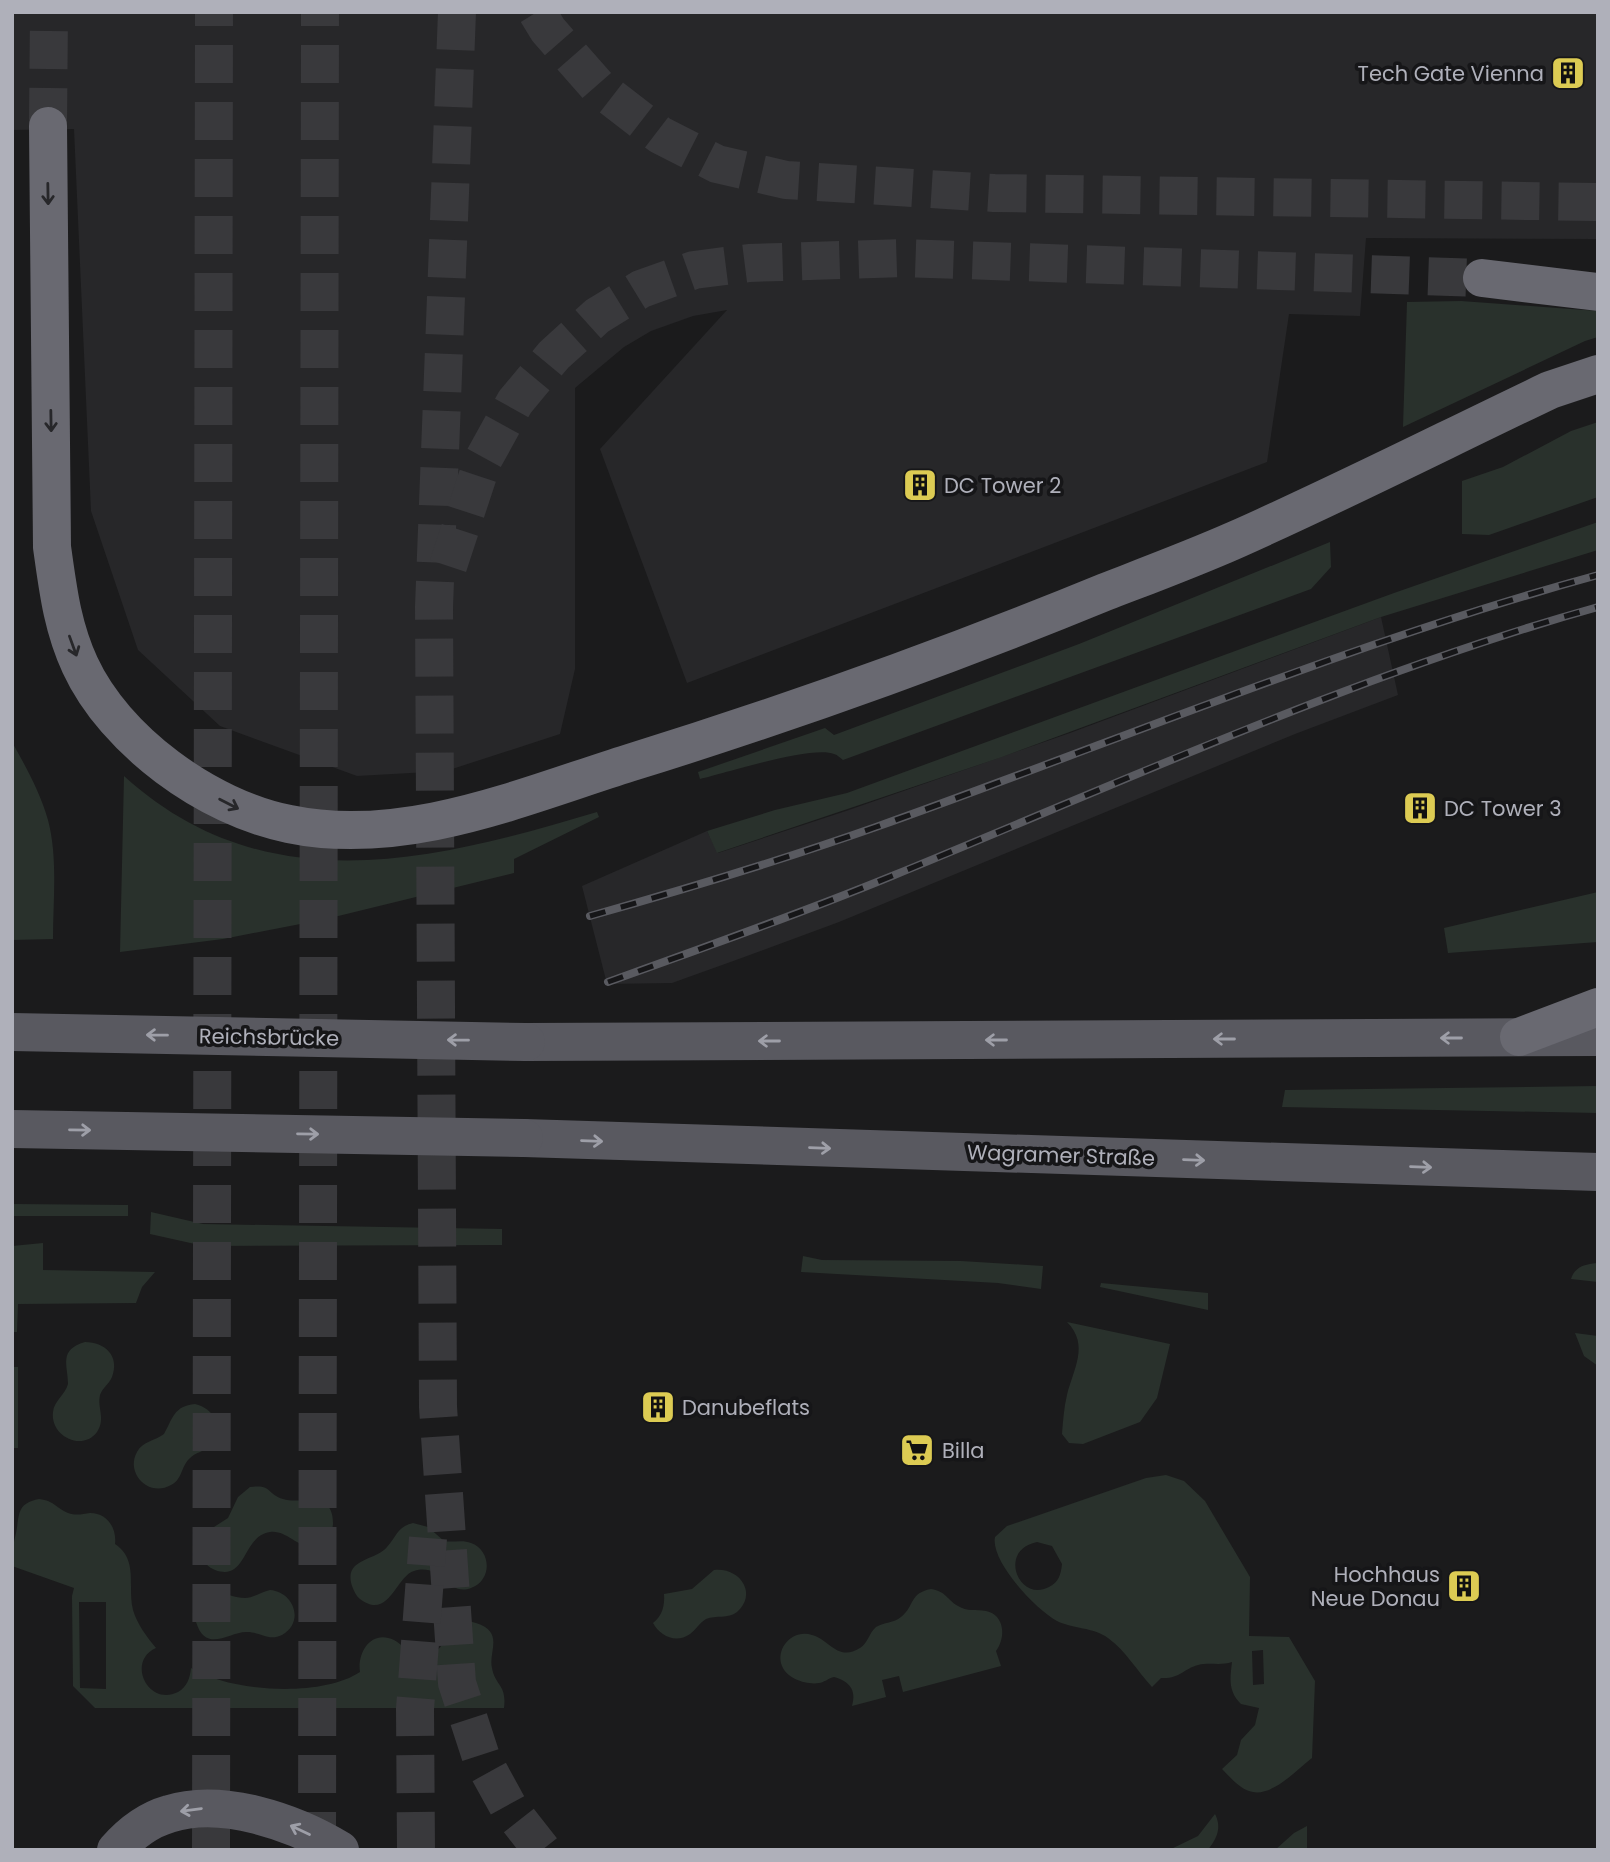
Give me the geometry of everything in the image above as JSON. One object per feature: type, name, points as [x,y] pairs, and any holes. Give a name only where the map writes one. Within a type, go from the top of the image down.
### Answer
[{"type":"highway","points":[[48,126],[52,547],[60,611],[81,668],[109,710],[146,749],[191,785],[241,810],[289,824],[352,829],[418,825],[473,812],[716,736],[973,646],[1234,540],[1550,390],[1598,374]]},
{"type":"highway","points":[[1598,270],[1482,278],[1598,292]]},
{"type":"highway","points":[[1519,1037],[1598,1007]]},
{"type":"main road","name":"Reichsbrücke","points":[[12,1032],[526,1042],[1519,1037]]},
{"type":"main road","points":[[1519,1037],[1598,1037]]},
{"type":"main road","name":"Wagramer Straße","points":[[12,1129],[524,1138],[1598,1172]]},
{"type":"main road","points":[[1526,1170],[1598,1198]]},
{"type":"main road","points":[[116,1850],[143,1826],[168,1814],[199,1808],[259,1815],[294,1826],[340,1850]]},
{"type":"shaded area","points":[[12,12],[1598,12],[1598,239],[1366,238],[1360,316],[1289,314],[1267,462],[687,683],[600,449],[727,310],[693,316],[651,331],[624,347],[575,388],[575,669],[560,734],[446,771],[357,776],[220,726],[138,650],[91,511],[74,129],[12,130]]},
{"type":"shaded area","points":[[1461,301],[1598,311],[1598,337],[1403,427],[1407,302]]},
{"type":"shaded area","points":[[1598,422],[1598,497],[1489,535],[1462,534],[1462,481],[1503,467],[1571,431]]},
{"type":"shaded area","points":[[1598,522],[1598,550],[1381,617],[1002,757],[717,853],[707,831],[775,810],[847,793],[1394,593]]},
{"type":"shaded area","points":[[1330,542],[1331,567],[1311,589],[843,760],[834,754],[808,753],[700,779],[698,772],[825,728],[834,735],[1079,644]]},
{"type":"shaded area","points":[[1381,617],[1398,695],[1295,734],[839,922],[736,960],[672,983],[607,984],[582,886],[707,831],[718,853],[846,811],[1070,733]]},
{"type":"shaded area","points":[[12,742],[37,790],[51,834],[54,864],[53,939],[12,940]]},
{"type":"shaded area","points":[[124,776],[178,816],[234,843],[292,857],[352,860],[412,856],[474,845],[597,812],[599,817],[514,859],[514,873],[326,919],[223,939],[120,952]]},
{"type":"shaded area","points":[[1598,892],[1598,942],[1448,953],[1444,928]]},
{"type":"shaded area","points":[[1598,1086],[1598,1113],[1282,1107],[1285,1090]]},
{"type":"shaded area","points":[[12,1204],[128,1205],[128,1216],[12,1216]]},
{"type":"shaded area","points":[[151,1212],[203,1224],[502,1229],[502,1245],[204,1246],[150,1234]]},
{"type":"shaded area","points":[[43,1243],[43,1270],[155,1272],[142,1287],[136,1303],[18,1304],[17,1332],[12,1332],[12,1246]]},
{"type":"shaded area","points":[[803,1256],[822,1260],[961,1261],[1043,1266],[1041,1289],[998,1283],[801,1272]]},
{"type":"shaded area","points":[[1598,1263],[1598,1282],[1571,1279],[1578,1268]]},
{"type":"shaded area","points":[[1101,1283],[1208,1293],[1208,1310],[1100,1287]]},
{"type":"shaded area","points":[[1067,1322],[1170,1344],[1157,1398],[1140,1422],[1083,1444],[1069,1443],[1062,1434],[1066,1400],[1079,1349],[1074,1331]]},
{"type":"shaded area","points":[[1575,1333],[1598,1336],[1598,1366],[1584,1356]]},
{"type":"shaded area","points":[[85,1342],[99,1345],[109,1352],[114,1369],[100,1395],[100,1427],[91,1438],[76,1441],[56,1428],[53,1412],[68,1384],[68,1354],[71,1349]]},
{"type":"shaded area","points":[[12,1367],[18,1367],[18,1448],[12,1448]]},
{"type":"shaded area","points":[[195,1404],[212,1414],[217,1426],[215,1438],[209,1447],[189,1459],[175,1483],[163,1488],[147,1486],[134,1468],[137,1452],[142,1446],[164,1434],[178,1410]]},
{"type":"shaded area","points":[[1166,1475],[1184,1481],[1205,1501],[1250,1577],[1249,1636],[1289,1637],[1315,1681],[1312,1758],[1283,1782],[1266,1791],[1245,1789],[1222,1769],[1237,1755],[1241,1740],[1255,1725],[1259,1708],[1241,1704],[1234,1694],[1232,1662],[1198,1665],[1173,1677],[1161,1678],[1152,1687],[1108,1638],[1057,1621],[1038,1607],[1016,1584],[995,1547],[995,1537],[1007,1526],[1146,1478]],"holes":[[[1037,1542],[1052,1546],[1062,1564],[1055,1583],[1038,1590],[1021,1582],[1015,1564],[1025,1547]],[[1263,1650],[1264,1684],[1253,1685],[1252,1651]]]},
{"type":"shaded area","points":[[250,1487],[266,1488],[283,1499],[322,1502],[332,1512],[333,1526],[329,1535],[324,1541],[310,1546],[277,1532],[270,1532],[254,1541],[233,1570],[225,1572],[210,1567],[200,1555],[203,1534],[228,1518],[238,1497]]},
{"type":"shaded area","points":[[32,1501],[49,1501],[71,1514],[96,1514],[110,1523],[115,1544],[122,1550],[130,1566],[133,1610],[156,1648],[147,1654],[142,1672],[150,1688],[158,1693],[167,1695],[184,1688],[191,1668],[208,1676],[251,1687],[276,1689],[323,1686],[360,1672],[363,1651],[372,1640],[386,1637],[413,1654],[429,1654],[440,1647],[456,1626],[474,1622],[485,1627],[493,1637],[491,1662],[504,1694],[504,1708],[95,1708],[73,1686],[74,1588],[12,1566],[20,1511]],"holes":[[[79,1602],[106,1602],[106,1689],[80,1688]]]},
{"type":"shaded area","points":[[413,1523],[428,1527],[444,1541],[464,1541],[478,1547],[486,1558],[483,1579],[471,1588],[463,1589],[456,1588],[431,1571],[414,1571],[378,1605],[360,1599],[352,1586],[352,1570],[362,1561],[382,1552],[400,1529]]},
{"type":"shaded area","points":[[714,1570],[732,1573],[743,1583],[746,1597],[737,1612],[706,1619],[685,1637],[669,1637],[660,1632],[653,1623],[662,1610],[664,1594],[692,1589]]},
{"type":"shaded area","points":[[931,1589],[943,1594],[961,1608],[986,1611],[997,1617],[1002,1628],[996,1651],[1001,1666],[903,1692],[899,1676],[882,1680],[886,1697],[852,1706],[852,1691],[844,1681],[834,1677],[821,1683],[803,1682],[793,1678],[782,1666],[780,1659],[783,1647],[792,1637],[812,1635],[834,1649],[852,1652],[863,1646],[876,1627],[898,1619],[919,1594]]},
{"type":"shaded area","points":[[270,1590],[285,1596],[294,1608],[293,1623],[282,1635],[268,1637],[246,1632],[212,1639],[200,1632],[196,1612],[200,1603],[209,1595],[219,1593],[245,1598]]},
{"type":"shaded area","points":[[1215,1814],[1218,1833],[1208,1850],[1169,1850],[1198,1836]]},
{"type":"shaded area","points":[[1307,1826],[1307,1850],[1275,1850],[1294,1833]]},
{"type":"tunnel","points":[[48,126],[49,12]]},
{"type":"tunnel","points":[[211,1850],[214,12]]},
{"type":"tunnel","points":[[317,1850],[320,12]]},
{"type":"tunnel","points":[[457,12],[434,607],[438,1407],[457,1683],[481,1757],[509,1808],[542,1850]]},
{"type":"tunnel","points":[[537,12],[548,30],[599,88],[660,135],[717,164],[786,180],[994,193],[1598,202]]},
{"type":"tunnel","points":[[448,566],[483,460],[515,402],[554,355],[597,316],[641,289],[694,270],[749,263],[904,258],[1482,278]]},
{"type":"tunnel","points":[[416,1850],[415,1709],[428,1538]]},
{"type":"railway","points":[[590,916],[841,839],[1325,662],[1415,631],[1598,575]]},
{"type":"railway","points":[[608,982],[857,890],[1329,697],[1507,634],[1598,607]]},
{"type":"place","name":"Tech Gate Vienna","points":[[1568,73]]},
{"type":"place","name":"DC Tower 2","points":[[920,485]]},
{"type":"place","name":"DC Tower 3","points":[[1420,808]]},
{"type":"place","name":"Danubeflats","points":[[658,1407]]},
{"type":"place","name":"Billa","points":[[917,1450]]},
{"type":"place","name":"Hochhaus Neue Donau","points":[[1464,1586]]}]
